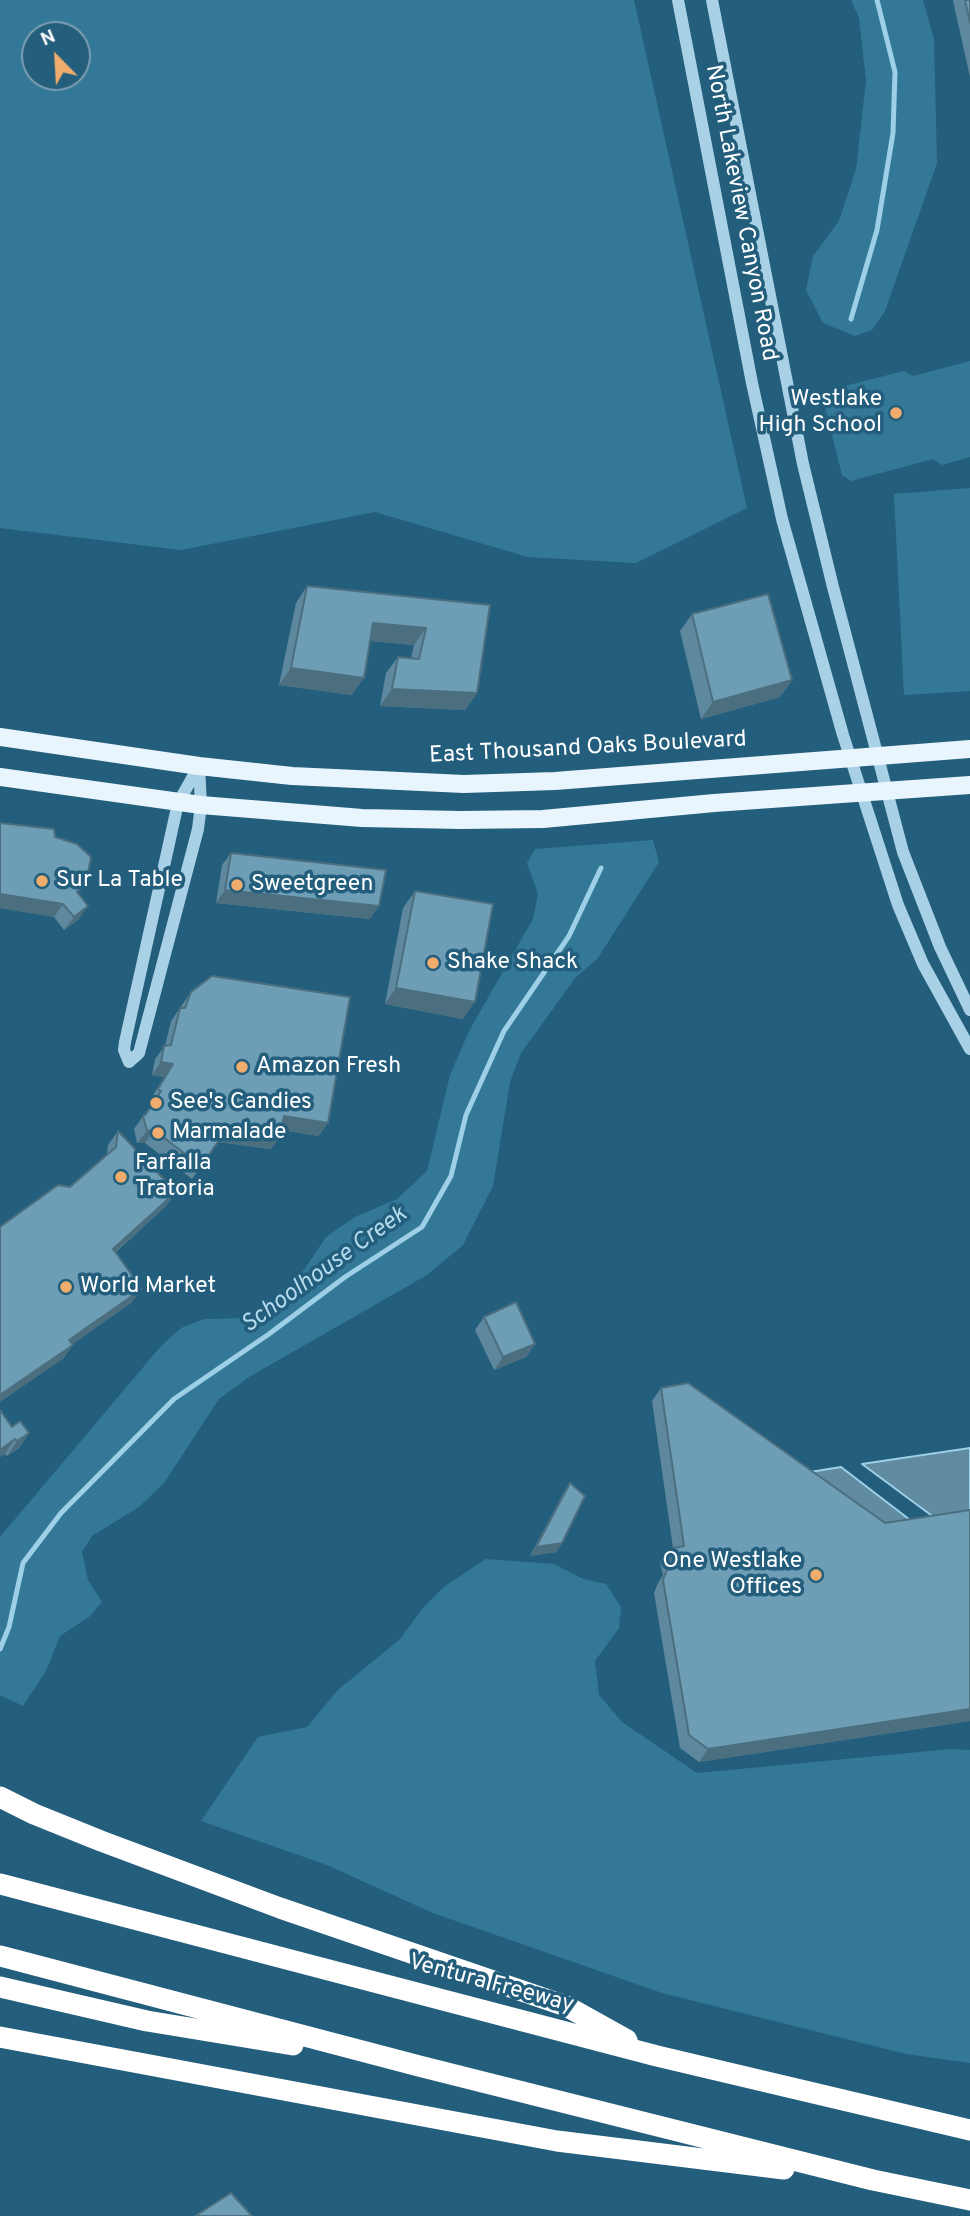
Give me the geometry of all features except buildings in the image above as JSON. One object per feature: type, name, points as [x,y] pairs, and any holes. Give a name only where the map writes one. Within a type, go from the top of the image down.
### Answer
[{"type":"highway","points":[[0,1797],[34,1814],[280,1908],[566,2006],[657,2056]]},
{"type":"highway","name":"Ventura Freeway","points":[[0,1884],[657,2056],[970,2130]]},
{"type":"highway","points":[[0,1956],[419,2066],[873,2180],[970,2200]]},
{"type":"highway","points":[[0,1987],[147,2021],[419,2066]]},
{"type":"highway","points":[[0,2037],[557,2141],[873,2180]]},
{"type":"main road","name":"East Thousand Oaks Boulevard","points":[[0,737],[199,766],[298,777],[464,784],[555,780],[970,749]]},
{"type":"main road","points":[[0,777],[178,803],[362,818],[543,819],[970,785]]},
{"type":"street","name":"North Lakeview Canyon Road","points":[[678,0],[752,383],[782,519],[850,759],[911,939],[970,1049]]},
{"type":"street","name":"North Lakeview Canyon Road","points":[[712,0],[803,464],[885,791],[916,891],[970,1010]]},
{"type":"street","points":[[199,766],[201,805],[198,829],[139,1053],[129,1062],[124,1050],[125,1042],[178,803],[199,766]]},
{"type":"shaded area","points":[[0,0],[634,0],[747,508],[636,563],[528,557],[375,512],[181,550],[0,528]]},
{"type":"shaded area","points":[[851,0],[923,0],[934,39],[937,163],[885,311],[872,330],[855,336],[823,323],[806,290],[813,256],[839,221],[856,169],[866,81],[859,18]]},
{"type":"shaded area","points":[[970,361],[970,457],[942,465],[933,459],[851,481],[842,475],[823,399],[829,390],[904,371],[913,376]]},
{"type":"shaded area","points":[[970,488],[970,691],[904,695],[894,494]]},
{"type":"shaded area","points":[[653,840],[659,862],[598,958],[576,977],[521,1053],[510,1082],[493,1186],[463,1245],[427,1275],[249,1377],[219,1399],[164,1483],[139,1507],[92,1536],[82,1552],[88,1580],[102,1602],[89,1617],[60,1636],[46,1671],[23,1706],[0,1695],[0,1537],[161,1346],[181,1328],[204,1319],[246,1318],[283,1295],[326,1237],[355,1217],[397,1199],[427,1171],[450,1075],[469,1031],[533,919],[538,894],[527,863],[535,849]]},
{"type":"shaded area","points":[[970,1448],[970,1517],[939,1521],[862,1464]]},
{"type":"shaded area","points":[[841,1467],[914,1523],[878,1528],[804,1473]]},
{"type":"shaded area","points":[[486,1559],[554,1564],[583,1579],[606,1584],[621,1607],[619,1628],[595,1661],[599,1695],[622,1722],[697,1773],[951,1749],[970,1750],[970,2063],[906,2054],[662,1993],[433,1913],[327,1865],[201,1821],[258,1737],[307,1727],[338,1690],[400,1639],[422,1609],[445,1586]]},
{"type":"waterway","name":"Schoolhouse Creek","points":[[851,319],[877,230],[893,133],[895,72],[877,0]]},
{"type":"waterway","name":"Schoolhouse Creek","points":[[0,1649],[9,1627],[23,1563],[61,1513],[174,1399],[269,1334],[345,1277],[422,1227],[451,1176],[466,1115],[504,1031],[569,936],[601,868]]},
{"type":"place","name":"Westlake High School","points":[[896,413]]},
{"type":"place","name":"Sur La Table","points":[[42,881]]},
{"type":"place","name":"Sweetgreen","points":[[237,885]]},
{"type":"place","name":"Shake Shack","points":[[433,963]]},
{"type":"place","name":"Amazon Fresh","points":[[242,1067]]},
{"type":"place","name":"See's Candies","points":[[156,1103]]},
{"type":"place","name":"Marmalade","points":[[158,1133]]},
{"type":"place","name":"Farfalla Tratoria","points":[[121,1177]]},
{"type":"place","name":"World Market","points":[[66,1287]]},
{"type":"place","name":"One Westlake Offices","points":[[816,1575]]}]
